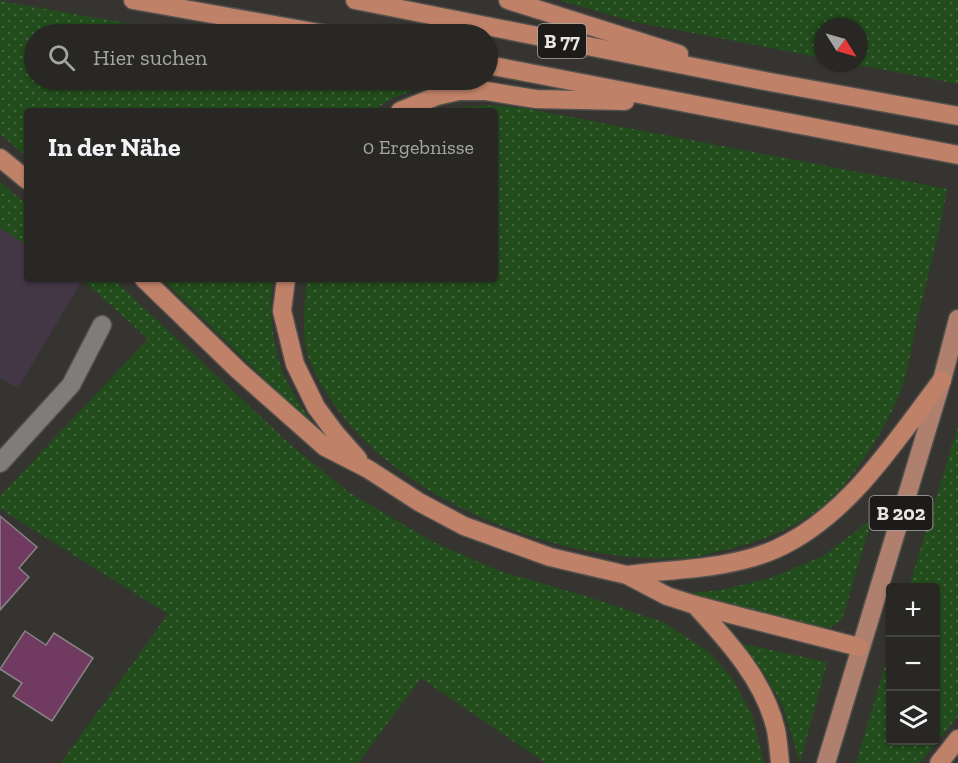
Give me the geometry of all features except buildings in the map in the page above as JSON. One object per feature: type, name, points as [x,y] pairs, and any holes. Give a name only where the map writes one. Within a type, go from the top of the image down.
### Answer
[{"type":"highway","points":[[133,0],[269,24]]},
{"type":"highway","name":"B 77","points":[[355,0],[476,24]]},
{"type":"highway","points":[[507,0],[770,82]]},
{"type":"highway","name":"B 77","points":[[498,28],[770,82],[958,116]]},
{"type":"highway","name":"B 77","points":[[498,67],[958,155]]},
{"type":"highway","points":[[407,108],[437,96],[459,91],[486,91],[536,99],[680,103]]},
{"type":"highway","points":[[0,158],[24,178]]},
{"type":"highway","points":[[147,282],[238,370],[326,447],[464,526],[550,557],[627,575],[667,596],[695,605],[859,647]]},
{"type":"highway","points":[[286,282],[282,311],[295,364],[316,407],[336,434],[368,469]]},
{"type":"highway","points":[[627,575],[738,561],[776,549],[817,524],[852,494],[942,380]]},
{"type":"highway","points":[[695,605],[747,667],[765,699],[776,730],[780,763]]},
{"type":"highway","points":[[939,763],[958,739]]},
{"type":"main road","name":"B 202","points":[[826,763],[859,647],[942,380],[958,319]]},
{"type":"street","points":[[0,463],[71,385],[102,325]]},
{"type":"shaded area","points":[[0,228],[24,243],[24,282],[81,282],[18,388],[0,378]]},
{"type":"green space","points":[[558,0],[958,0],[958,84],[868,67],[868,18],[814,18],[814,56],[635,22]]},
{"type":"green space","points":[[0,1],[132,24],[24,24],[24,90],[413,90],[393,98],[377,108],[24,108],[24,154],[0,134]]},
{"type":"green space","points":[[492,105],[524,108],[947,189],[902,387],[887,420],[865,458],[839,491],[812,514],[766,538],[694,557],[633,557],[577,549],[521,533],[466,510],[414,481],[369,445],[333,403],[308,356],[304,318],[307,282],[498,282],[498,108],[451,108]]},
{"type":"green space","points":[[0,182],[24,202],[24,243],[0,228]]},
{"type":"green space","points":[[85,282],[116,282],[293,447],[350,493],[433,542],[500,571],[663,622],[708,651],[733,679],[752,715],[764,763],[545,763],[421,678],[358,763],[61,763],[168,614],[0,509],[0,496],[148,339]]},
{"type":"green space","points":[[165,282],[273,282],[271,305],[273,333],[279,360],[288,384],[315,428]]},
{"type":"green space","points":[[958,426],[958,716],[940,738],[940,583],[910,583]]},
{"type":"green space","points":[[872,519],[842,620],[828,629],[678,594],[721,590],[770,578],[823,556]]},
{"type":"green space","points":[[738,643],[827,662],[800,763],[783,707],[764,673]]},
{"type":"green space","points":[[886,662],[886,745],[935,745],[920,763],[856,763]]}]
